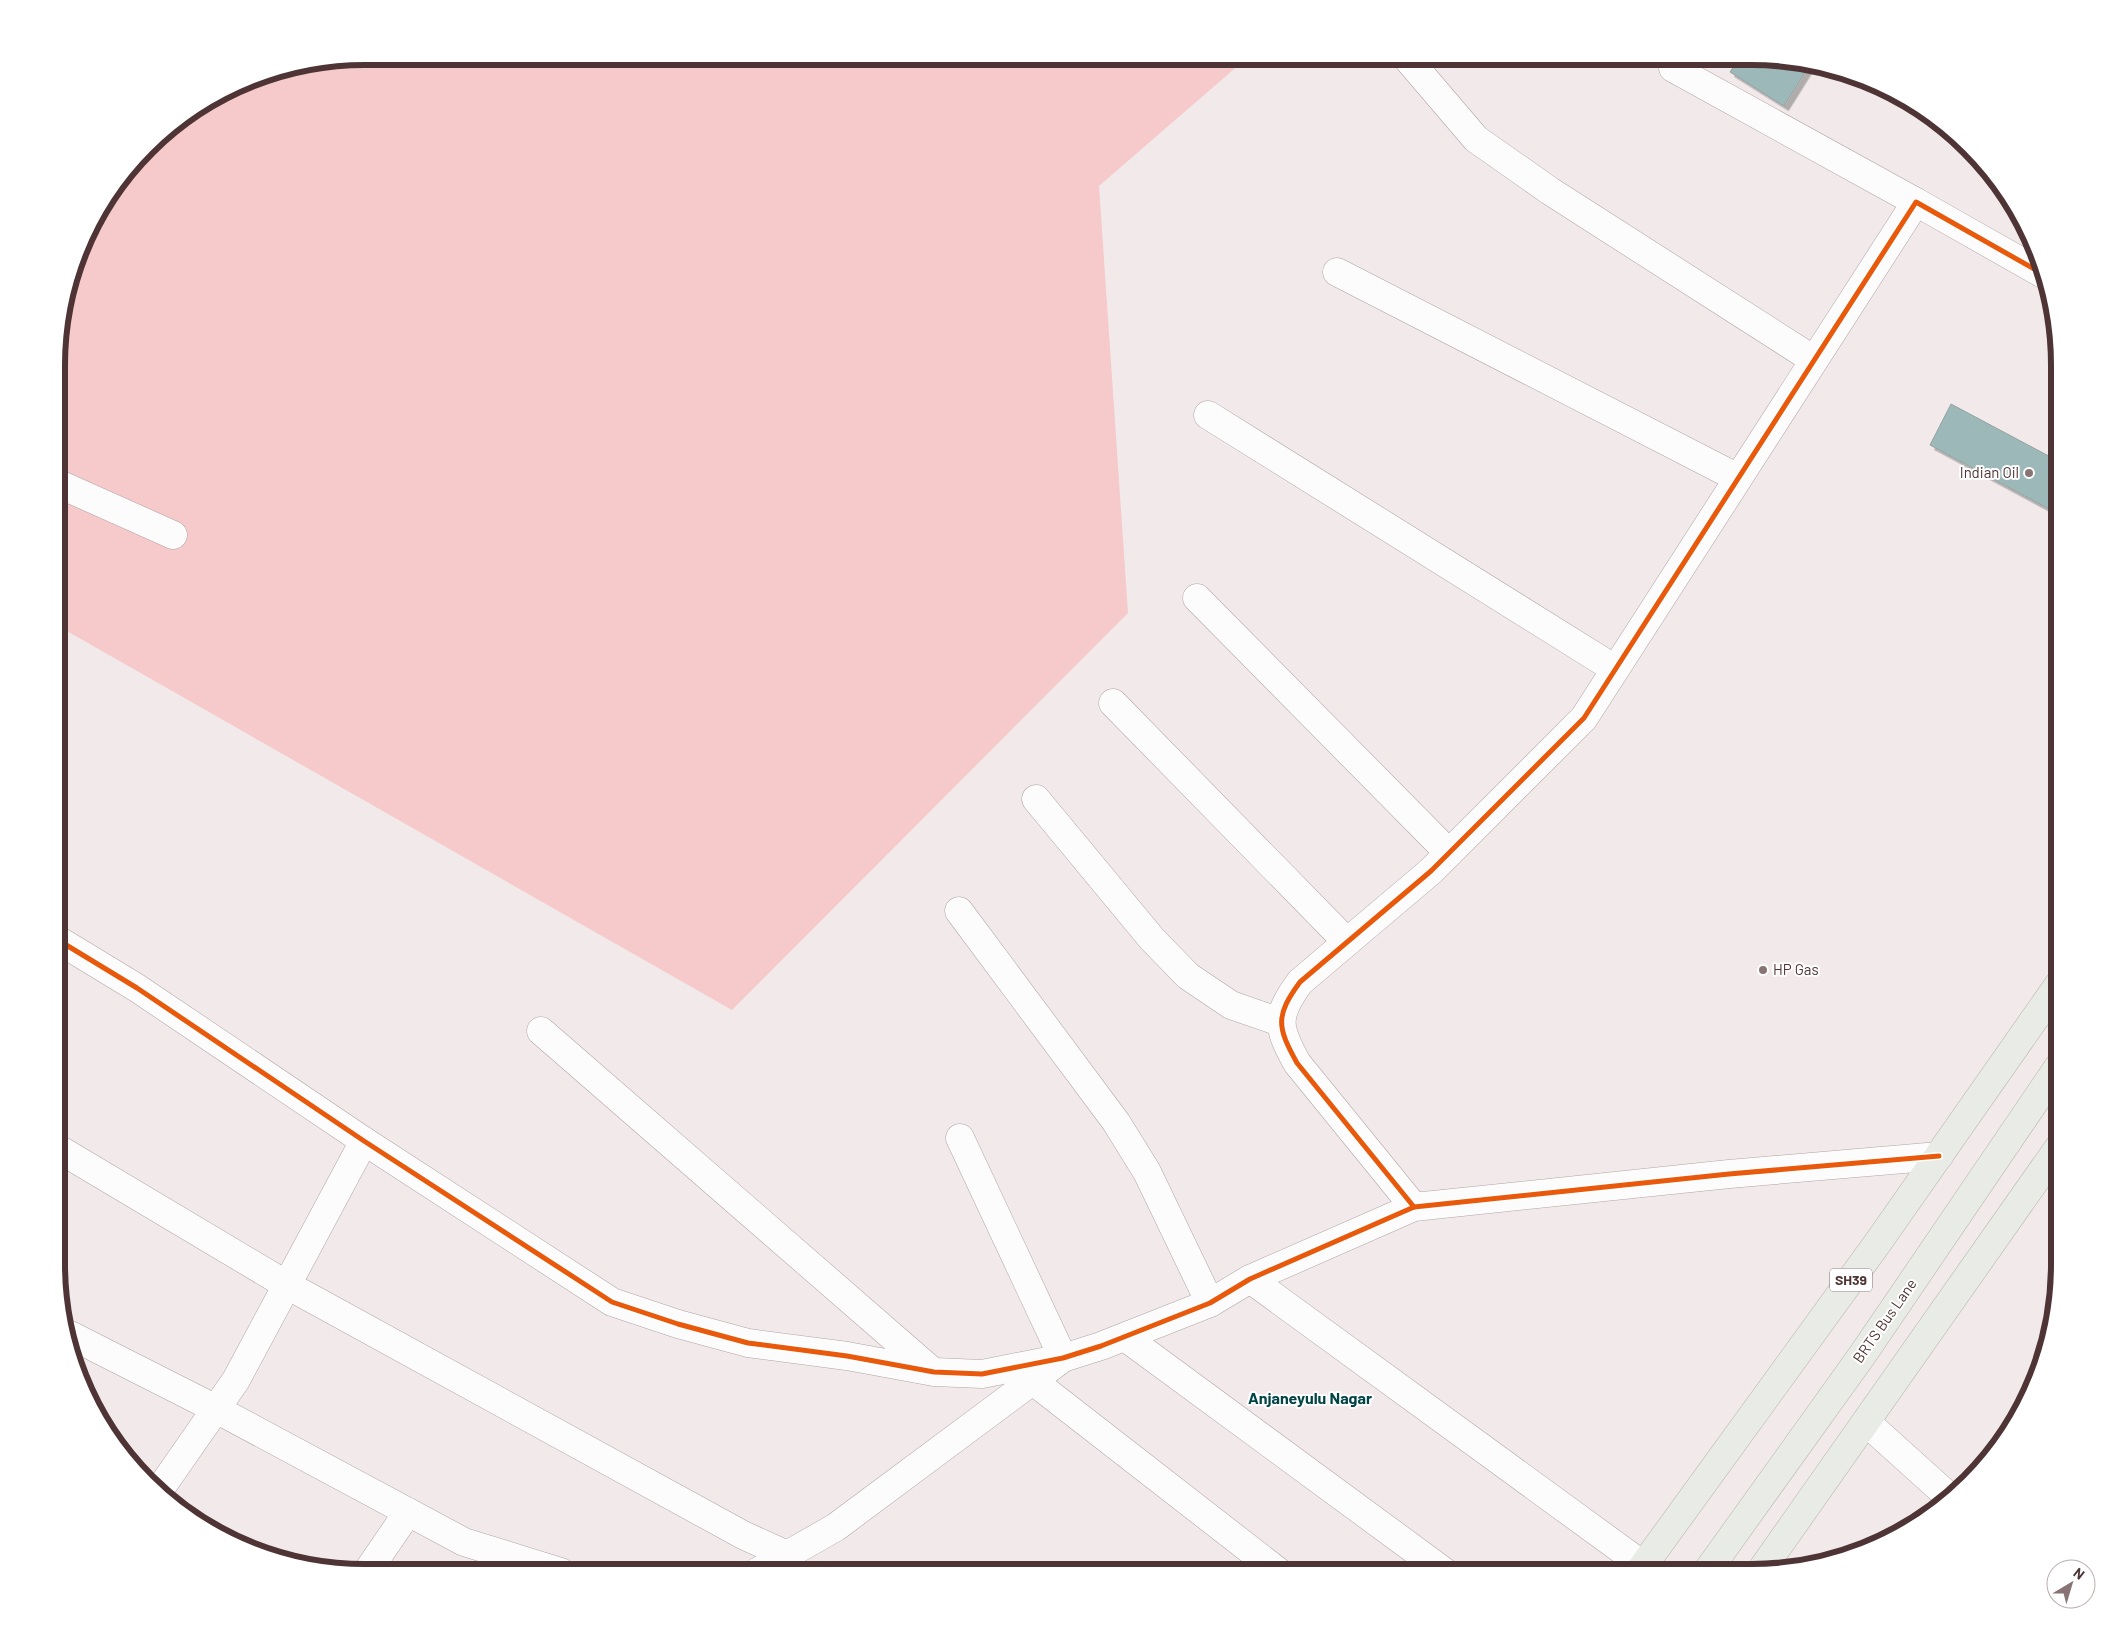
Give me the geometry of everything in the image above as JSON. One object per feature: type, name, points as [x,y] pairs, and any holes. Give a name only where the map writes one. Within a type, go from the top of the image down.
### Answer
[{"type":"main road","name":"SH39","points":[[1645,1564],[1939,1156],[2051,995]]},
{"type":"main road","name":"BRTS Bus Lane","points":[[1712,1564],[1863,1354],[2051,1078]]},
{"type":"main road","points":[[1766,1563],[2051,1158]]},
{"type":"street","points":[[1413,65],[1476,139],[1550,191],[1814,360]]},
{"type":"street","points":[[1673,68],[2036,270]]},
{"type":"street","points":[[1414,1206],[1297,1063],[1286,1043],[1280,1022],[1286,1001],[1300,982],[1432,871],[1584,718],[1916,202]]},
{"type":"street","points":[[1337,272],[1738,478]]},
{"type":"street","points":[[1208,415],[1615,669]]},
{"type":"street","points":[[65,487],[174,535]]},
{"type":"street","points":[[1197,598],[1449,854]]},
{"type":"street","points":[[1113,704],[1347,942]]},
{"type":"street","points":[[1036,799],[1152,939],[1188,976],[1231,1005],[1280,1022]]},
{"type":"street","points":[[959,911],[1116,1122],[1147,1172],[1210,1303]]},
{"type":"street","points":[[65,944],[137,988],[364,1141],[612,1302],[678,1324],[748,1343],[846,1356],[934,1372],[982,1374],[1063,1358],[1124,1337],[1210,1303],[1250,1279],[1414,1206],[1939,1156]]},
{"type":"street","points":[[541,1031],[934,1372]]},
{"type":"street","points":[[960,1138],[1063,1358]]},
{"type":"street","points":[[163,1486],[236,1380],[364,1141]]},
{"type":"street","points":[[65,1153],[287,1285],[735,1530],[787,1555]]},
{"type":"street","points":[[1250,1279],[1634,1564]]},
{"type":"street","points":[[74,1337],[216,1409],[464,1542],[536,1564]]},
{"type":"street","points":[[1124,1337],[1434,1564]]},
{"type":"street","points":[[771,1564],[836,1527],[1063,1358]]},
{"type":"street","points":[[1033,1381],[1270,1564]]},
{"type":"street","points":[[1866,1422],[1944,1494]]},
{"type":"street","points":[[372,1564],[408,1512]]},
{"type":"shaded area","points":[[365,65],[1239,65],[1099,186],[1128,613],[732,1010],[65,630],[66,345],[75,287],[88,250],[105,215],[139,167],[167,139],[198,116],[232,96],[268,81],[287,75],[326,68]]},
{"type":"building","points":[[1735,65],[1771,66],[1806,70],[1784,106],[1730,72]]},
{"type":"building","points":[[1951,404],[2051,457],[2051,510],[1930,445]]},
{"type":"cycle path","points":[[1414,1207],[1297,1063],[1290,1051],[1282,1022],[1286,1004],[1292,994],[1300,982],[1431,871],[1584,718],[1916,202],[2036,270]]},
{"type":"cycle path","points":[[65,944],[137,988],[364,1141],[612,1302],[678,1324],[748,1343],[847,1356],[934,1372],[982,1374],[1063,1358],[1101,1346],[1210,1303],[1250,1279],[1414,1207],[1729,1174],[1939,1156]]},
{"type":"place","name":"Indian Oil","points":[[2029,473]]},
{"type":"place","name":"HP Gas","points":[[1763,970]]},
{"type":"district","name":"Anjaneyulu Nagar","points":[[1310,1398]]}]
